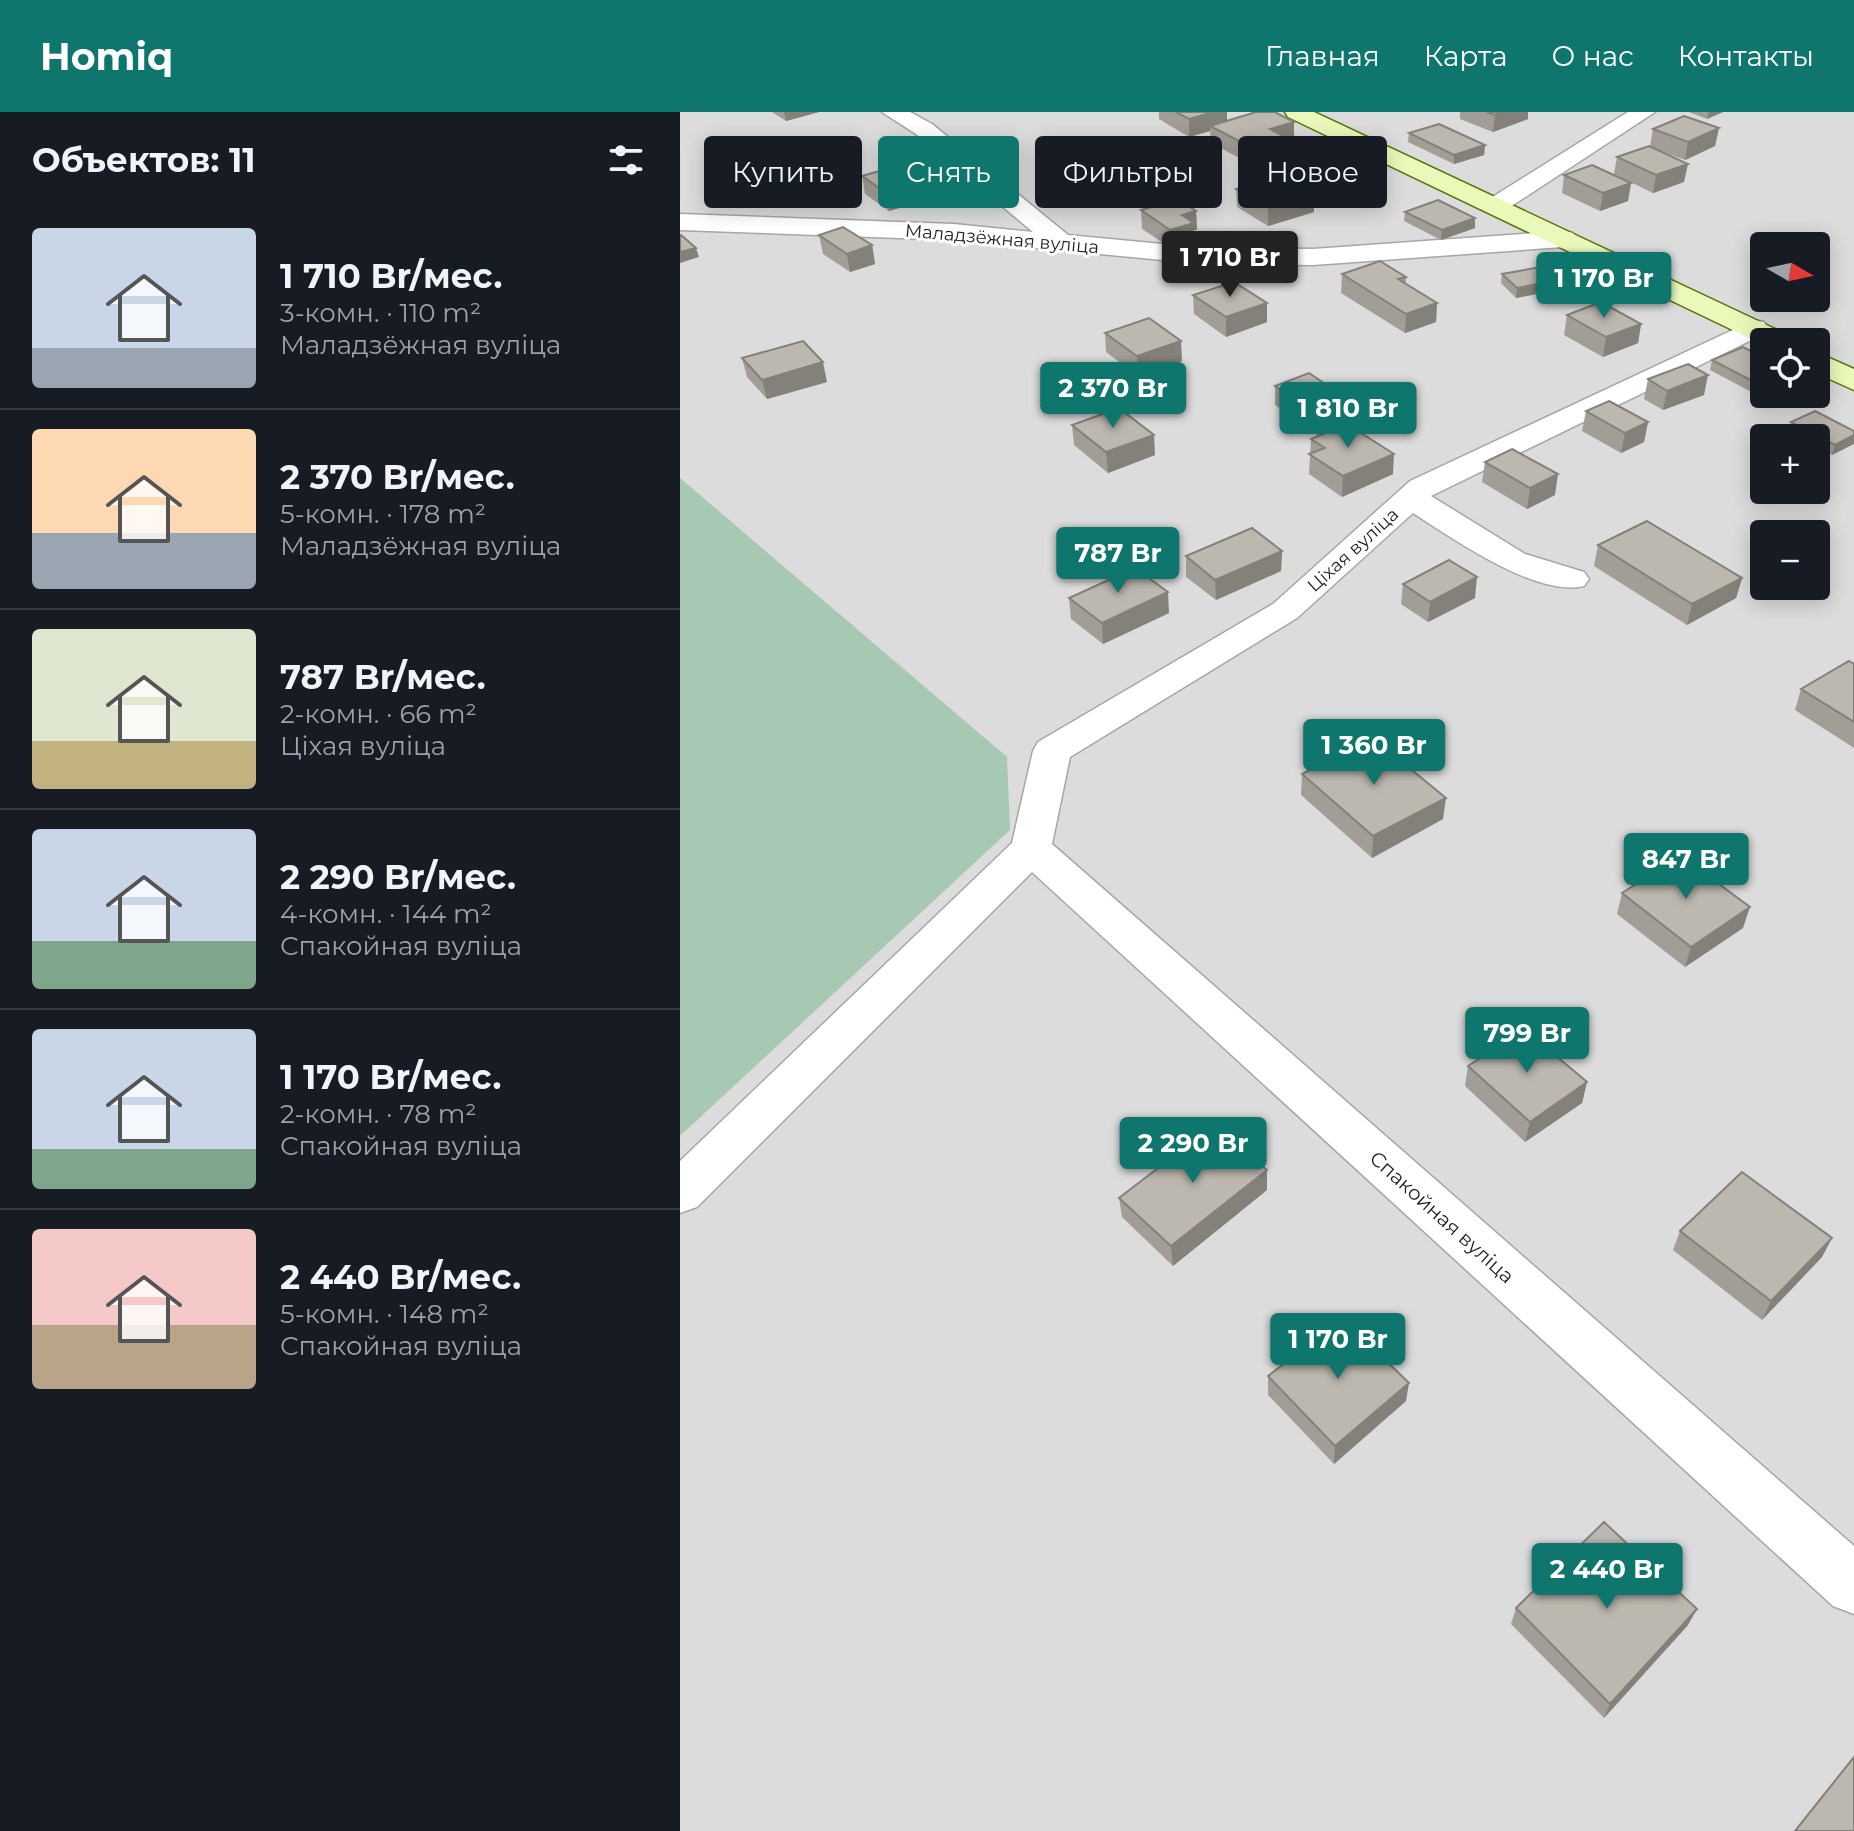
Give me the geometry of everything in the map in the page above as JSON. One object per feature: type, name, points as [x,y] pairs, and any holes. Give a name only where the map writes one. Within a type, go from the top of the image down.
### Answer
[{"type":"street","points":[[893,112],[924,129],[1063,244]]},
{"type":"street","points":[[1296,112],[1752,328]]},
{"type":"street","points":[[1495,206],[1644,112]]},
{"type":"street","name":"Маладзёжная вуліца","points":[[680,222],[954,232],[1204,256],[1313,257],[1564,239]]},
{"type":"street","name":"Ціхая вуліца","points":[[1031,848],[1052,751],[1285,611],[1421,488],[1750,343]]},
{"type":"street","points":[[1830,368],[1854,381]]},
{"type":"street","points":[[1411,498],[1513,561],[1572,579]]},
{"type":"street","points":[[680,1192],[1031,848]]},
{"type":"street","name":"Спакойная вуліца","points":[[1031,848],[1854,1585]]},
{"type":"shaded area","points":[[680,112],[1854,112],[1854,1831],[680,1831]]},
{"type":"green space","points":[[680,478],[1007,757],[1010,830],[680,1136]]},
{"type":"building","points":[[1176,112],[1214,112],[1189,119]]},
{"type":"building","points":[[1256,112],[1275,112],[1294,122],[1270,129],[1283,136],[1238,136],[1238,141],[1210,126]]},
{"type":"building","points":[[1684,116],[1719,128],[1688,142],[1653,129]]},
{"type":"building","points":[[1439,124],[1485,145],[1454,155],[1409,133]]},
{"type":"building","points":[[1649,146],[1688,164],[1656,175],[1617,157]]},
{"type":"building","points":[[1592,165],[1631,183],[1603,193],[1564,175]]},
{"type":"building","points":[[878,171],[878,187],[862,176]]},
{"type":"building","points":[[1438,200],[1475,218],[1442,230],[1405,212]]},
{"type":"building","points":[[1191,208],[1196,211],[1182,215],[1194,223],[1170,230],[1141,210]]},
{"type":"building","points":[[843,227],[872,245],[847,254],[819,235]]},
{"type":"building","points":[[681,235],[696,248],[680,252]]},
{"type":"building","points":[[1380,261],[1406,277],[1398,279],[1437,303],[1406,314],[1342,274]]},
{"type":"building","points":[[1558,264],[1573,277],[1517,288],[1502,274]]},
{"type":"building","points":[[1234,282],[1267,303],[1226,317],[1193,295]]},
{"type":"building","points":[[1601,302],[1641,324],[1606,337],[1567,315]]},
{"type":"building","points":[[1149,318],[1181,341],[1137,356],[1105,333]]},
{"type":"building","points":[[803,341],[823,362],[762,380],[742,358]]},
{"type":"building","points":[[1743,347],[1750,351],[1750,380],[1712,360]]},
{"type":"building","points":[[1688,364],[1708,375],[1667,391],[1648,379]]},
{"type":"building","points":[[1309,373],[1352,402],[1317,415],[1275,386]]},
{"type":"building","points":[[1609,401],[1648,422],[1625,433],[1586,411]]},
{"type":"building","points":[[1119,408],[1154,435],[1106,452],[1072,425]]},
{"type":"building","points":[[1815,411],[1854,431],[1854,435],[1835,445],[1830,442],[1830,424],[1791,422]]},
{"type":"building","points":[[1347,424],[1394,454],[1343,476],[1309,454],[1325,448],[1311,439]]},
{"type":"building","points":[[1512,449],[1558,474],[1530,488],[1485,462]]},
{"type":"building","points":[[1647,521],[1742,578],[1692,604],[1598,545]]},
{"type":"building","points":[[1252,528],[1282,551],[1215,580],[1186,556]]},
{"type":"building","points":[[1449,560],[1477,577],[1430,602],[1403,584]]},
{"type":"building","points":[[1135,568],[1168,592],[1102,623],[1069,598]]},
{"type":"building","points":[[1849,661],[1854,664],[1854,722],[1801,689]]},
{"type":"building","points":[[1373,738],[1446,798],[1373,836],[1302,774]]},
{"type":"building","points":[[1681,856],[1750,907],[1691,947],[1622,893]]},
{"type":"building","points":[[1524,1029],[1587,1082],[1530,1122],[1468,1066]]},
{"type":"building","points":[[1214,1125],[1267,1170],[1171,1246],[1119,1198]]},
{"type":"building","points":[[1742,1172],[1832,1238],[1771,1301],[1680,1231]]},
{"type":"building","points":[[1342,1318],[1409,1383],[1335,1446],[1268,1376]]},
{"type":"building","points":[[1604,1522],[1697,1609],[1610,1704],[1516,1608]]},
{"type":"building","points":[[1854,1757],[1854,1831],[1795,1831]]}]
